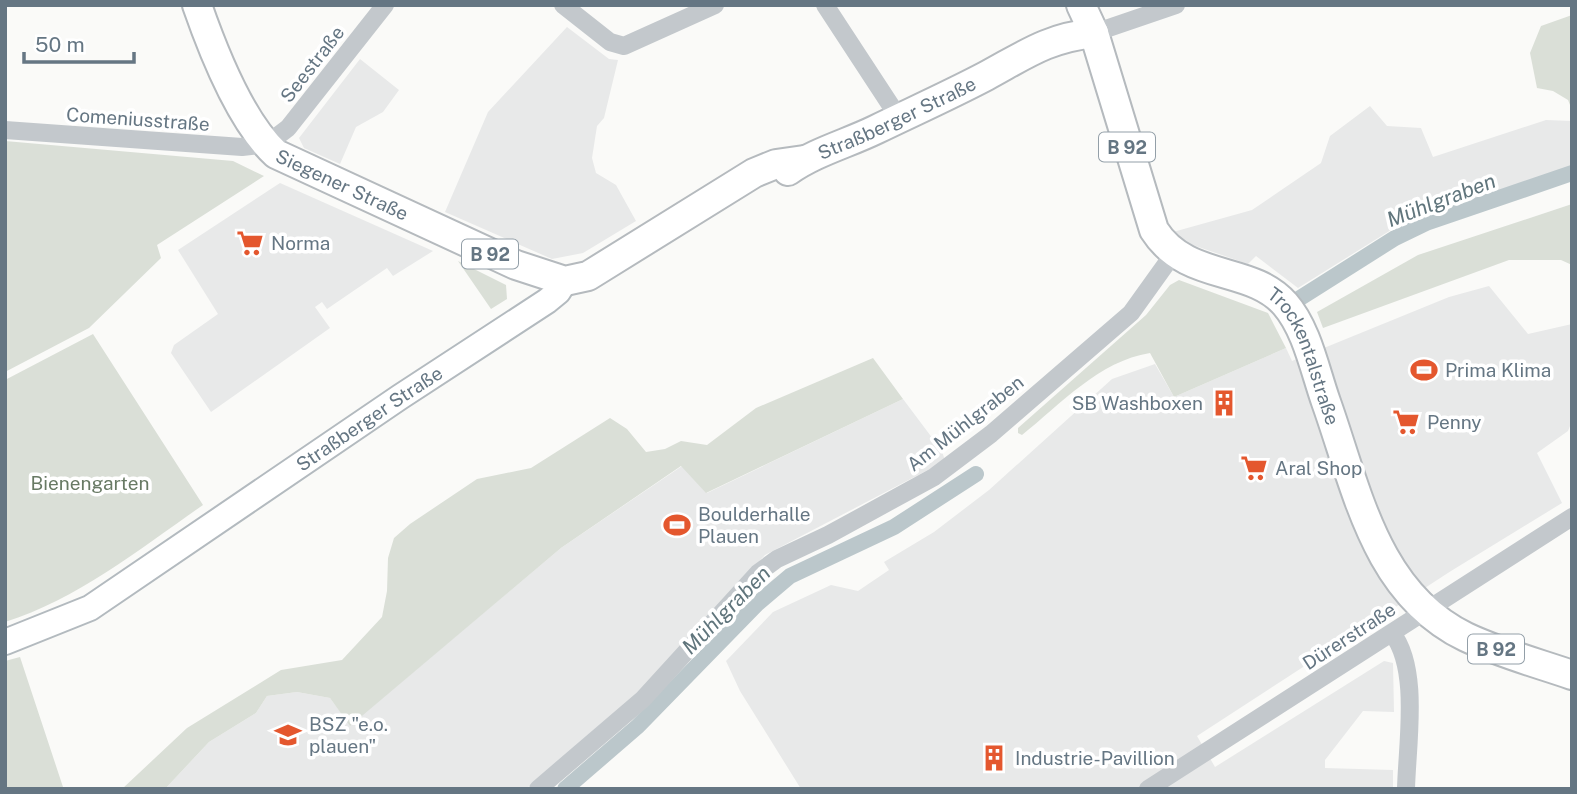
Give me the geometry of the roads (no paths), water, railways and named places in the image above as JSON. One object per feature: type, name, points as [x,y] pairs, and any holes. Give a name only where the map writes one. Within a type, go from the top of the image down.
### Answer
[{"type":"main road","name":"Siegener Straße","points":[[197,5],[227,79],[267,145],[283,159],[516,265],[565,281]]},
{"type":"main road","name":"Trockentalstraße","points":[[1081,5],[1094,33],[1154,230],[1174,253],[1191,263],[1264,290],[1285,304],[1305,342],[1373,533],[1397,581],[1426,611],[1465,637],[1572,675]]},
{"type":"main road","name":"Straßberger Straße","points":[[5,642],[90,608],[547,301],[558,292],[565,281],[588,276],[765,167],[804,160],[988,75],[1065,54],[1094,33]]},
{"type":"street","name":"Seestraße","points":[[267,145],[288,128],[385,5]]},
{"type":"street","points":[[563,5],[610,42],[624,46],[715,5]]},
{"type":"street","points":[[825,5],[899,118]]},
{"type":"street","name":"Straßberger Straße","points":[[1094,33],[1176,5]]},
{"type":"street","name":"Comeniusstraße","points":[[5,130],[242,147],[267,145]]},
{"type":"street","name":"Am Mühlgraben","points":[[538,789],[643,699],[758,573],[777,559],[890,503],[934,477],[991,435],[1131,313],[1174,253]]},
{"type":"street","name":"Dürerstraße","points":[[1148,789],[1572,517]]},
{"type":"street","points":[[1392,633],[1403,647],[1408,678],[1406,789]]},
{"type":"waterway","name":"Mühlgraben","points":[[1297,300],[1395,238],[1426,223],[1572,173]]},
{"type":"waterway","name":"Mühlgraben","points":[[565,789],[638,726],[757,604],[790,576],[894,527],[976,474]]},
{"type":"place","name":"Norma","points":[[250,243]]},
{"type":"place","name":"Prima Klima","points":[[1424,370]]},
{"type":"place","name":"SB Washboxen","points":[[1224,403]]},
{"type":"place","name":"Penny","points":[[1406,422]]},
{"type":"place","name":"Aral Shop","points":[[1254,468]]},
{"type":"place","name":"Boulderhalle Plauen","points":[[677,525]]},
{"type":"place","name":"BSZ \"e.o. plauen\"","points":[[288,735]]},
{"type":"place","name":"Industrie-Pavillion","points":[[994,758]]},
{"type":"park label","name":"Bienengarten","points":[[90,483]]}]
